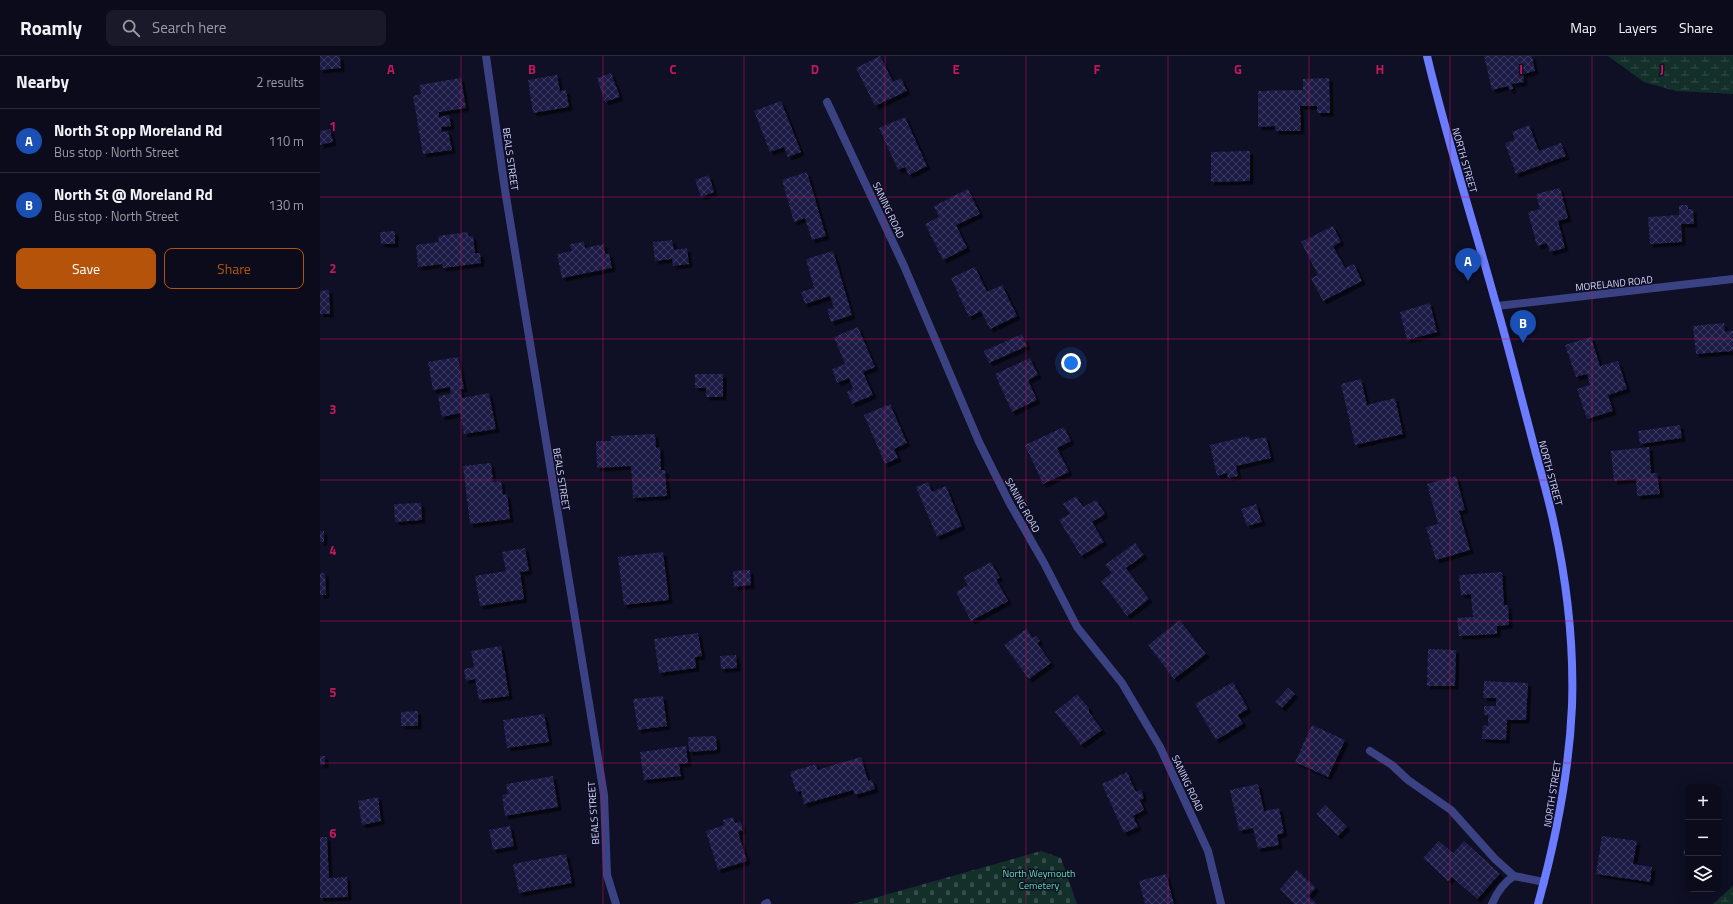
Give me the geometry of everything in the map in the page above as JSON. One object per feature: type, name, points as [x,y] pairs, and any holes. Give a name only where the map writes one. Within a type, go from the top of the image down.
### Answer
[{"type":"street","name":"BEALS STREET","points":[[486,56],[505,190],[604,795],[607,875],[616,904]]},
{"type":"street","name":"NORTH STREET","points":[[1427,56],[1440,114],[1497,306],[1554,522],[1564,576],[1571,643],[1572,705],[1568,757],[1561,808],[1538,904]]},
{"type":"street","name":"SANING ROAD","points":[[827,102],[904,266],[979,442],[1009,502],[1044,562],[1077,627],[1122,683],[1160,747],[1208,851],[1221,904]]},
{"type":"street","name":"MORELAND ROAD","points":[[1497,306],[1733,279]]},
{"type":"street","points":[[1370,751],[1392,765],[1408,780],[1451,810],[1496,859],[1514,876],[1544,882]]},
{"type":"street","points":[[1492,904],[1506,881],[1514,876]]},
{"type":"green space","points":[[1608,56],[1733,56],[1733,94],[1676,91],[1644,82]]},
{"type":"green space","name":"North Weymouth Cemetery","points":[[1041,851],[1061,858],[1077,904],[853,904]]},
{"type":"green space","points":[[1733,886],[1733,904],[1713,904]]},
{"type":"building","points":[[320,56],[340,56],[341,68],[320,70]]},
{"type":"building","points":[[880,56],[893,82],[901,78],[907,91],[875,106],[856,68]]},
{"type":"building","points":[[1484,56],[1532,56],[1535,71],[1523,74],[1524,82],[1512,84],[1513,89],[1509,90],[1508,86],[1492,90]]},
{"type":"building","points":[[611,73],[620,97],[605,102],[597,78]]},
{"type":"building","points":[[557,75],[560,91],[566,90],[569,107],[533,113],[528,80]]},
{"type":"building","points":[[461,78],[466,108],[439,112],[439,117],[449,115],[451,126],[441,127],[442,132],[448,131],[452,150],[423,154],[413,96],[421,94],[419,85]]},
{"type":"building","points":[[1329,78],[1330,113],[1317,113],[1317,106],[1300,106],[1301,131],[1275,131],[1275,126],[1258,127],[1258,91],[1303,90],[1303,79]]},
{"type":"building","points":[[781,101],[801,152],[788,157],[784,147],[770,152],[754,111]]},
{"type":"building","points":[[905,117],[927,166],[909,175],[905,167],[898,170],[879,128]]},
{"type":"building","points":[[1529,125],[1539,151],[1561,143],[1566,156],[1516,174],[1505,143],[1515,140],[1512,132]]},
{"type":"building","points":[[330,129],[333,142],[320,145],[320,131]]},
{"type":"building","points":[[1250,151],[1250,181],[1211,182],[1211,152]]},
{"type":"building","points":[[807,172],[826,236],[812,240],[805,218],[794,222],[782,180]]},
{"type":"building","points":[[709,175],[714,192],[701,197],[695,180]]},
{"type":"building","points":[[1560,188],[1568,218],[1558,221],[1565,248],[1550,252],[1547,243],[1537,246],[1528,212],[1540,209],[1536,194]]},
{"type":"building","points":[[968,189],[980,214],[956,225],[967,248],[943,260],[925,224],[939,217],[934,206]]},
{"type":"building","points":[[1679,205],[1688,205],[1688,209],[1693,209],[1694,224],[1681,224],[1682,242],[1650,244],[1648,217],[1679,215]]},
{"type":"building","points":[[1333,226],[1341,242],[1333,246],[1345,268],[1354,264],[1362,281],[1323,301],[1311,278],[1318,275],[1301,242]]},
{"type":"building","points":[[395,231],[395,244],[381,244],[380,232]]},
{"type":"building","points":[[468,232],[468,236],[473,236],[475,253],[480,253],[481,263],[443,268],[442,264],[418,267],[416,245],[439,242],[438,236]]},
{"type":"building","points":[[672,240],[674,250],[687,248],[689,264],[673,266],[672,259],[655,261],[653,242]]},
{"type":"building","points":[[584,242],[585,248],[604,244],[605,254],[609,253],[612,268],[562,278],[557,254],[572,251],[570,244]]},
{"type":"building","points":[[833,251],[852,315],[831,322],[827,309],[834,308],[830,296],[805,304],[801,292],[814,288],[806,259]]},
{"type":"building","points":[[975,267],[987,292],[1002,285],[1017,316],[990,329],[981,311],[969,317],[951,278]]},
{"type":"building","points":[[329,290],[330,314],[320,314],[320,291]]},
{"type":"building","points":[[1430,303],[1437,332],[1407,340],[1400,312]]},
{"type":"building","points":[[1724,323],[1725,332],[1733,331],[1733,351],[1696,354],[1693,326]]},
{"type":"building","points":[[858,327],[875,367],[863,372],[873,395],[852,404],[847,392],[853,389],[849,378],[837,383],[832,369],[845,364],[834,337]]},
{"type":"building","points":[[1022,334],[1027,346],[989,363],[984,351]]},
{"type":"building","points":[[1591,337],[1600,366],[1618,361],[1627,389],[1608,395],[1613,411],[1587,419],[1577,389],[1590,385],[1587,374],[1576,377],[1565,345]]},
{"type":"building","points":[[458,357],[464,389],[460,389],[462,398],[489,393],[496,429],[464,434],[460,413],[442,417],[438,396],[451,394],[450,387],[433,390],[428,362]]},
{"type":"building","points":[[1030,358],[1038,375],[1028,380],[1037,400],[1012,412],[995,374]]},
{"type":"building","points":[[695,374],[723,374],[723,397],[706,397],[706,388],[695,388]]},
{"type":"building","points":[[1361,379],[1367,405],[1395,398],[1403,434],[1355,445],[1341,384]]},
{"type":"building","points":[[890,404],[907,443],[894,449],[898,458],[885,464],[864,415]]},
{"type":"building","points":[[1680,425],[1682,438],[1640,444],[1638,431]]},
{"type":"building","points":[[1064,427],[1071,441],[1057,448],[1069,472],[1043,484],[1025,445]]},
{"type":"building","points":[[655,434],[656,448],[660,447],[661,470],[665,470],[667,496],[633,498],[631,466],[597,468],[596,441],[611,441],[611,436]]},
{"type":"building","points":[[1249,436],[1250,440],[1266,437],[1271,458],[1236,466],[1238,476],[1228,478],[1227,473],[1217,476],[1210,445]]},
{"type":"building","points":[[1649,447],[1651,473],[1657,473],[1660,494],[1637,496],[1636,479],[1614,481],[1611,451]]},
{"type":"building","points":[[491,463],[493,482],[501,481],[503,495],[507,494],[510,519],[470,524],[463,466]]},
{"type":"building","points":[[1456,476],[1465,510],[1459,511],[1470,550],[1436,560],[1426,527],[1438,524],[1427,484]]},
{"type":"building","points":[[928,482],[932,492],[946,486],[962,526],[937,537],[916,487]]},
{"type":"building","points":[[1076,496],[1083,507],[1096,500],[1105,514],[1092,522],[1104,542],[1081,556],[1059,520],[1070,514],[1063,504]]},
{"type":"building","points":[[421,503],[422,520],[395,522],[394,504]]},
{"type":"building","points":[[1256,504],[1262,522],[1247,526],[1241,509]]},
{"type":"building","points":[[320,531],[324,531],[324,542],[320,542]]},
{"type":"building","points":[[1135,543],[1144,555],[1126,568],[1149,599],[1127,616],[1101,581],[1112,573],[1105,565]]},
{"type":"building","points":[[525,548],[529,571],[520,572],[524,599],[480,606],[475,576],[506,571],[502,552]]},
{"type":"building","points":[[663,552],[669,600],[624,605],[618,557]]},
{"type":"building","points":[[991,562],[1000,578],[996,579],[1008,601],[971,621],[956,592],[968,585],[963,577]]},
{"type":"building","points":[[750,570],[751,585],[734,587],[733,571]]},
{"type":"building","points":[[1502,572],[1504,605],[1508,605],[1509,625],[1497,626],[1497,634],[1459,636],[1457,618],[1473,617],[1471,594],[1461,595],[1459,575]]},
{"type":"building","points":[[320,573],[325,573],[326,595],[320,595]]},
{"type":"building","points":[[1180,620],[1206,654],[1174,679],[1148,645]]},
{"type":"building","points":[[1026,629],[1033,638],[1036,636],[1040,641],[1037,643],[1051,663],[1029,679],[1004,645]]},
{"type":"building","points":[[698,633],[702,656],[695,657],[696,668],[659,673],[654,639]]},
{"type":"building","points":[[501,646],[509,696],[479,700],[475,679],[466,681],[464,669],[474,667],[471,651]]},
{"type":"building","points":[[1428,649],[1456,650],[1455,686],[1427,686]]},
{"type":"building","points":[[736,655],[737,668],[721,669],[720,656]]},
{"type":"building","points":[[1484,681],[1528,683],[1526,720],[1507,720],[1506,740],[1482,739],[1483,725],[1488,726],[1488,715],[1484,715],[1484,706],[1496,706],[1496,698],[1483,698]]},
{"type":"building","points":[[1233,682],[1248,709],[1238,715],[1243,724],[1216,740],[1195,704]]},
{"type":"building","points":[[1288,688],[1295,694],[1282,708],[1275,702]]},
{"type":"building","points":[[1077,694],[1089,708],[1089,712],[1102,730],[1081,745],[1055,712]]},
{"type":"building","points":[[663,696],[667,726],[638,730],[633,699]]},
{"type":"building","points":[[418,711],[418,726],[401,726],[401,712]]},
{"type":"building","points":[[544,714],[549,742],[507,748],[503,720]]},
{"type":"building","points":[[1312,725],[1345,740],[1328,777],[1295,762]]},
{"type":"building","points":[[716,736],[717,750],[689,752],[688,737]]},
{"type":"building","points":[[686,746],[688,763],[679,764],[681,776],[644,780],[640,752]]},
{"type":"building","points":[[320,756],[325,756],[325,764],[320,765]]},
{"type":"building","points":[[861,757],[868,781],[872,780],[875,789],[855,795],[853,790],[804,804],[801,791],[796,792],[790,772],[816,764],[817,770]]},
{"type":"building","points":[[1127,772],[1136,792],[1141,789],[1144,798],[1140,800],[1144,810],[1133,816],[1138,827],[1124,833],[1102,784]]},
{"type":"building","points":[[553,776],[558,807],[505,816],[502,795],[508,794],[506,784]]},
{"type":"building","points":[[1258,784],[1264,811],[1279,808],[1284,833],[1277,835],[1279,845],[1258,849],[1253,828],[1239,831],[1230,790]]},
{"type":"building","points":[[378,797],[381,821],[362,825],[358,801]]},
{"type":"building","points":[[1325,805],[1347,827],[1338,836],[1316,814]]},
{"type":"building","points":[[733,817],[735,823],[741,822],[743,830],[738,832],[747,861],[718,870],[706,831],[724,825],[723,820]]},
{"type":"building","points":[[510,826],[514,846],[493,850],[489,830]]},
{"type":"building","points":[[1602,836],[1637,841],[1633,864],[1652,867],[1650,882],[1596,874]]},
{"type":"building","points":[[320,837],[327,837],[329,878],[347,877],[348,897],[320,898]]},
{"type":"building","points":[[1439,841],[1453,853],[1464,841],[1500,874],[1477,899],[1452,877],[1448,881],[1423,858]]},
{"type":"building","points":[[566,854],[572,883],[519,893],[513,864]]},
{"type":"building","points":[[1297,870],[1316,888],[1308,896],[1317,904],[1295,904],[1280,889]]},
{"type":"building","points":[[1166,874],[1174,904],[1145,904],[1139,881]]},
{"type":"place","name":"North St opp Moreland Rd","points":[[1468,281]]},
{"type":"place","name":"North St @ Moreland Rd","points":[[1523,343]]}]
